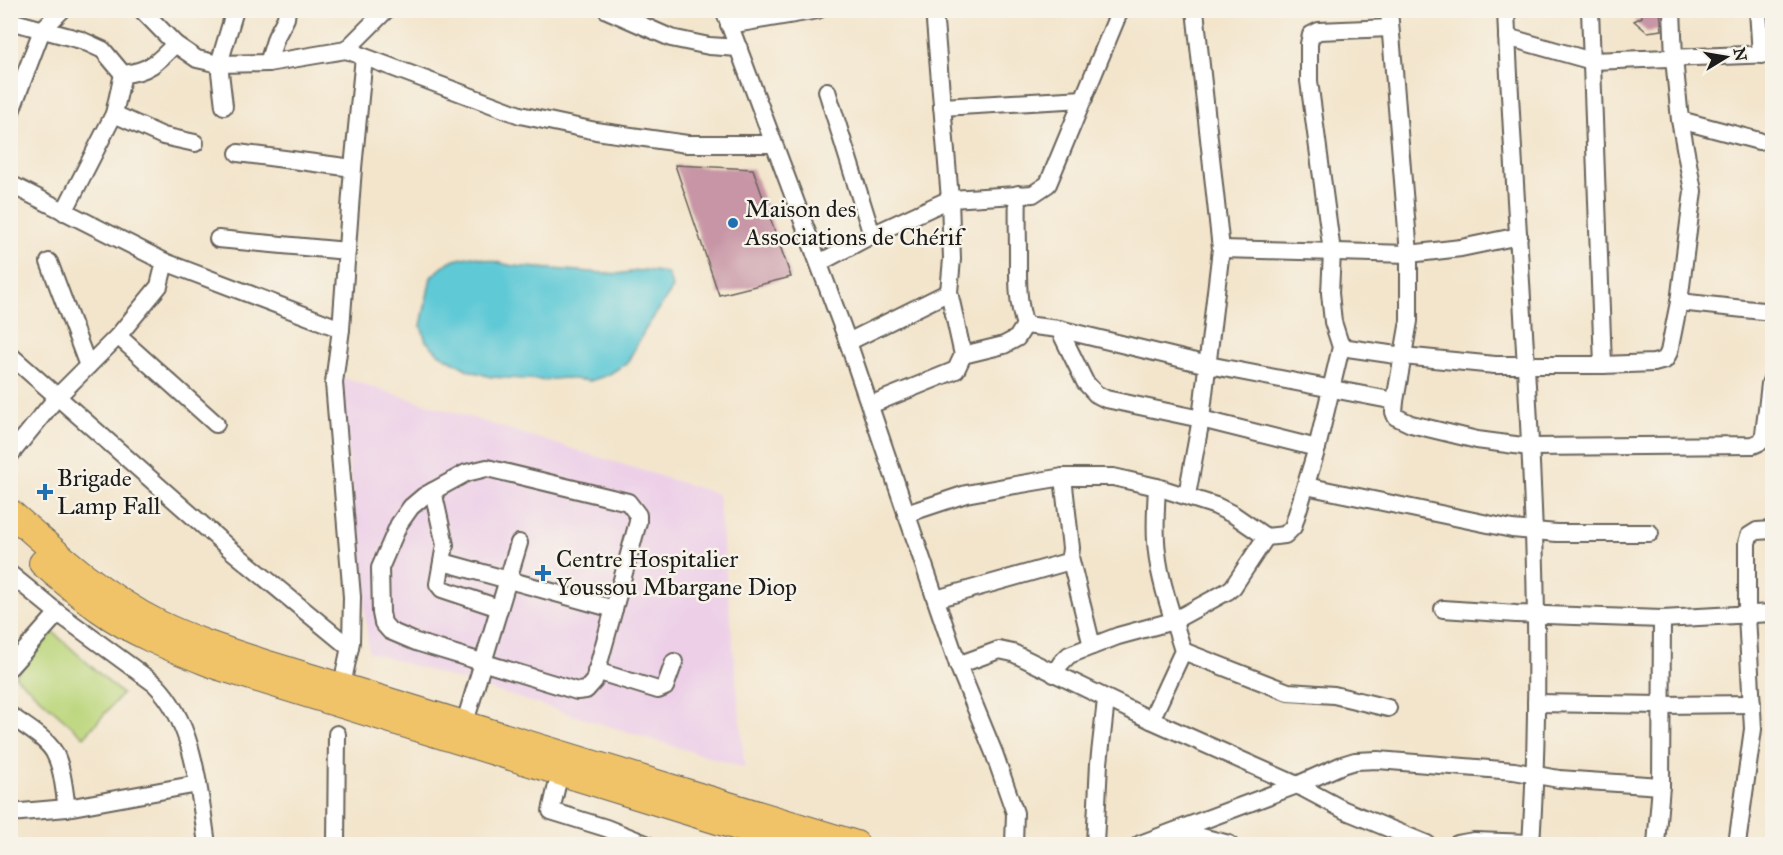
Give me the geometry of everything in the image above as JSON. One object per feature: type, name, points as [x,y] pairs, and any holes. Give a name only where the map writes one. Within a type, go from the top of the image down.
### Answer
[{"type":"main road","points":[[10,512],[107,592],[159,623],[189,637],[342,685],[560,772],[792,844]]},
{"type":"main road","points":[[10,535],[99,609],[154,641],[216,666],[253,679],[462,732],[856,844]]},
{"type":"street","points":[[10,114],[42,30],[62,10]]},
{"type":"street","points":[[142,10],[175,44],[197,59],[219,64],[268,63],[346,50],[520,115],[596,131],[687,144],[773,144]]},
{"type":"street","points":[[224,106],[219,64],[234,10]]},
{"type":"street","points":[[268,63],[287,10]]},
{"type":"street","points":[[346,50],[386,10]]},
{"type":"street","points":[[607,10],[671,38],[709,46],[739,48]]},
{"type":"street","points":[[818,10],[726,18],[848,342],[958,665],[994,753],[1015,813],[1014,844]]},
{"type":"street","points":[[870,405],[956,370],[963,355],[949,292],[952,259],[950,199],[934,10]]},
{"type":"street","points":[[819,263],[872,235],[950,199],[1033,194],[1048,184],[1120,10]]},
{"type":"street","points":[[1186,495],[1201,419],[1221,249],[1195,10]]},
{"type":"street","points":[[1389,10],[1409,254],[1409,321],[1395,401],[1396,417],[1411,424],[1477,440],[1530,447],[1753,445],[1762,441],[1769,419],[1770,384],[1773,379]]},
{"type":"street","points":[[1457,844],[1531,844],[1535,776],[1536,614],[1530,447],[1506,10]]},
{"type":"street","points":[[1590,10],[1604,365]]},
{"type":"street","points":[[1341,347],[1403,357],[1525,366],[1654,363],[1665,360],[1669,352],[1679,302],[1693,191],[1680,120],[1672,10]]},
{"type":"street","points":[[1507,37],[1592,61],[1767,55],[1758,10]]},
{"type":"street","points":[[10,21],[81,40],[103,50],[123,74]]},
{"type":"street","points":[[906,514],[966,494],[1063,477],[1123,478],[1186,495],[1234,514],[1266,537],[1285,535],[1293,527],[1317,448],[1341,347],[1333,322],[1330,293],[1332,252],[1310,81],[1309,44],[1311,35],[1319,31],[1390,28]]},
{"type":"street","points":[[123,74],[135,73],[157,64],[175,44]]},
{"type":"street","points":[[342,685],[352,627],[350,563],[334,383],[341,329],[364,57]]},
{"type":"street","points":[[64,212],[114,114],[123,74]]},
{"type":"street","points":[[827,91],[872,235]]},
{"type":"street","points":[[942,106],[1083,99]]},
{"type":"street","points":[[114,114],[163,136],[195,143]]},
{"type":"street","points":[[1680,120],[1759,141]]},
{"type":"street","points":[[238,153],[353,168]]},
{"type":"street","points":[[10,184],[165,262],[341,329]]},
{"type":"street","points":[[1018,194],[1016,234],[1019,309],[1025,325]]},
{"type":"street","points":[[1221,249],[1409,254],[1461,248],[1520,236]]},
{"type":"street","points":[[218,238],[347,251]]},
{"type":"street","points":[[49,262],[88,366]]},
{"type":"street","points":[[10,455],[58,396],[118,336],[159,286],[165,262]]},
{"type":"street","points":[[848,342],[949,292]]},
{"type":"street","points":[[1679,302],[1773,312]]},
{"type":"street","points":[[1025,325],[1059,329],[1208,364],[1395,401]]},
{"type":"street","points":[[963,355],[1004,345],[1017,338],[1025,325]]},
{"type":"street","points":[[1059,329],[1085,382],[1096,394],[1106,399],[1201,419],[1317,448]]},
{"type":"street","points":[[118,336],[216,424]]},
{"type":"street","points":[[10,355],[231,550],[350,648]]},
{"type":"street","points":[[487,468],[628,502],[638,515],[594,681],[586,690],[577,691],[395,634],[383,623],[380,568],[383,559],[399,524],[411,507],[433,491],[466,473],[487,468]]},
{"type":"street","points":[[1063,477],[1070,557],[1092,646]]},
{"type":"street","points":[[1306,486],[1533,532],[1650,533]]},
{"type":"street","points":[[1151,720],[1183,651],[1173,621],[1157,554],[1155,522],[1157,487]]},
{"type":"street","points":[[433,491],[445,545],[438,584],[442,590],[499,608]]},
{"type":"street","points":[[1737,844],[1752,745],[1747,543],[1749,536],[1757,531],[1773,530]]},
{"type":"street","points":[[1054,674],[1064,658],[1092,646],[1173,621],[1233,587],[1266,537]]},
{"type":"street","points":[[462,732],[519,543]]},
{"type":"street","points":[[936,599],[1064,564],[1070,557]]},
{"type":"street","points":[[442,562],[614,609]]},
{"type":"street","points":[[10,574],[58,614],[165,694],[187,739],[198,784],[207,844]]},
{"type":"street","points":[[1443,609],[1662,619],[1773,613]]},
{"type":"street","points":[[10,667],[58,614]]},
{"type":"street","points":[[1656,844],[1661,786],[1662,619]]},
{"type":"street","points":[[958,665],[989,652],[1006,650],[1106,700],[1297,785],[1344,810],[1427,844]]},
{"type":"street","points":[[1183,651],[1288,692],[1334,695],[1388,708]]},
{"type":"street","points":[[596,671],[658,690],[665,687],[674,662]]},
{"type":"street","points":[[1095,844],[1099,763],[1106,700]]},
{"type":"street","points":[[1536,703],[1752,704]]},
{"type":"street","points":[[10,715],[42,740],[55,754],[67,808]]},
{"type":"street","points":[[336,844],[337,734]]},
{"type":"street","points":[[1140,844],[1297,785],[1321,772],[1355,761],[1378,760],[1469,767],[1514,771],[1559,779],[1661,786]]},
{"type":"street","points":[[560,772],[551,811],[606,828],[646,844]]},
{"type":"street","points":[[10,813],[67,808],[198,784]]},
{"type":"street","points":[[1178,831],[1228,844]]},
{"type":"shaded area","name":"Centre Hospitalier Youssou Mbargane Diop","points":[[340,377],[718,494],[745,768],[369,652]]},
{"type":"green space","points":[[53,632],[122,694],[84,737],[15,676]]},
{"type":"water","points":[[472,256],[513,266],[617,274],[645,270],[667,273],[673,288],[645,330],[627,363],[608,375],[590,381],[564,378],[543,380],[491,377],[468,370],[438,353],[426,341],[421,326],[431,277],[450,261]]},
{"type":"building","points":[[1641,10],[1660,10],[1662,30],[1647,32],[1634,21],[1642,17]]},
{"type":"building","name":"Maison des Associations de Chérif","points":[[675,165],[753,169],[791,277],[719,295]]},
{"type":"place","name":"Maison des Associations de Chérif","points":[[733,223]]},
{"type":"place","name":"Brigade Lamp Fall","points":[[45,492]]},
{"type":"place","name":"Centre Hospitalier Youssou Mbargane Diop","points":[[543,573]]}]
